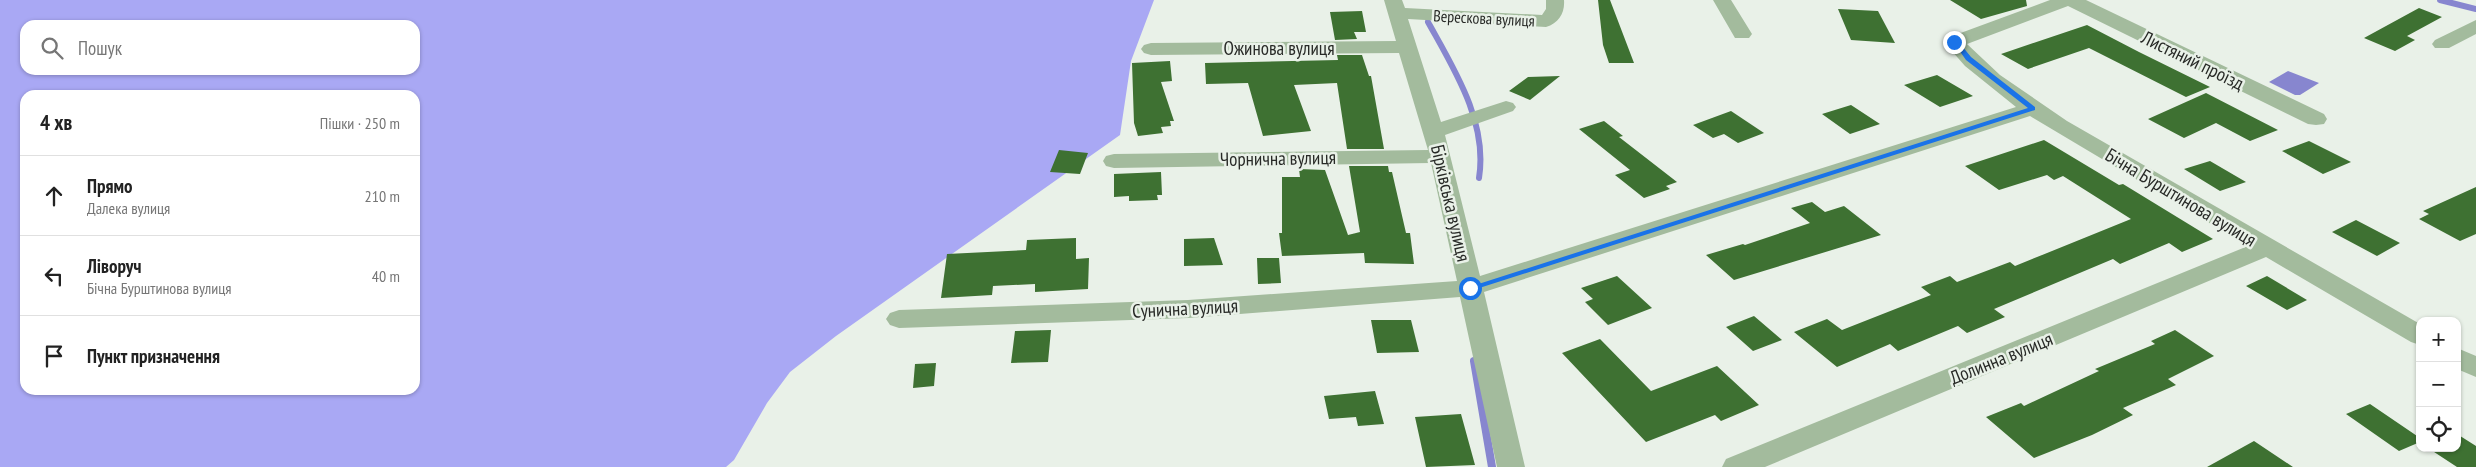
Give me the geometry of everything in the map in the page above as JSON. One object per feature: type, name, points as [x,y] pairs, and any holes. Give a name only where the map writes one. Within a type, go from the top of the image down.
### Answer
[{"type":"street","name":"Верескова вулиця","points":[[1395,6],[1546,21],[1553,16],[1556,9],[1555,0]]},
{"type":"street","points":[[1722,0],[1742,34]]},
{"type":"street","name":"Бічна Бурштинова вулиця","points":[[2067,0],[1954,42],[1969,58],[2033,108],[2265,248],[2416,334]]},
{"type":"street","name":"Листяний проїзд","points":[[2071,0],[2316,119]]},
{"type":"street","name":"Бірківська вулиця","points":[[1395,6],[1441,156],[1510,467]]},
{"type":"street","points":[[2442,44],[2476,26]]},
{"type":"street","name":"Ожинова вулиця","points":[[1152,49],[1407,47]]},
{"type":"street","points":[[1434,132],[1506,107]]},
{"type":"street","name":"Сунична вулиця","points":[[898,319],[1188,308],[1470,288],[2033,108]]},
{"type":"street","name":"Чорнична вулиця","points":[[1114,161],[1441,156]]},
{"type":"street","name":"Долинна вулиця","points":[[1736,467],[2265,248]]},
{"type":"street","points":[[2461,359],[2476,368]]},
{"type":"shaded area","points":[[0,0],[1154,0],[1131,61],[1120,135],[836,336],[790,372],[767,403],[734,460],[726,467],[0,467]]},
{"type":"shaded area","points":[[2288,71],[2319,83],[2300,95],[2295,95],[2269,82]]},
{"type":"building","points":[[1598,0],[1610,0],[1634,63],[1609,63],[1603,45]]},
{"type":"building","points":[[1950,0],[2026,0],[2027,6],[1981,19]]},
{"type":"building","points":[[2419,8],[2442,17],[2407,36],[2415,40],[2395,51],[2364,38]]},
{"type":"building","points":[[1838,9],[1878,11],[1895,43],[1851,40]]},
{"type":"building","points":[[1362,11],[1366,32],[1354,32],[1357,39],[1335,40],[1330,12]]},
{"type":"building","points":[[2087,25],[2210,87],[2186,97],[2089,48],[2028,69],[2001,54]]},
{"type":"building","points":[[1337,55],[1362,55],[1369,76],[1371,76],[1384,149],[1347,149],[1337,83],[1294,85],[1311,131],[1263,136],[1248,83],[1206,84],[1205,63],[1338,60]]},
{"type":"building","points":[[1170,61],[1172,81],[1161,82],[1174,121],[1170,121],[1171,126],[1161,127],[1163,133],[1138,136],[1134,123],[1132,63]]},
{"type":"building","points":[[1937,75],[1973,96],[1940,107],[1904,85]]},
{"type":"building","points":[[1560,76],[1530,100],[1509,91],[1528,77]]},
{"type":"building","points":[[2206,93],[2278,130],[2250,141],[2216,123],[2184,138],[2148,119]]},
{"type":"building","points":[[1851,105],[1880,124],[1850,134],[1822,114]]},
{"type":"building","points":[[1731,111],[1764,133],[1738,143],[1724,134],[1713,138],[1693,125]]},
{"type":"building","points":[[1604,121],[1623,136],[1619,137],[1677,182],[1666,186],[1670,189],[1644,198],[1615,175],[1630,170],[1579,129]]},
{"type":"building","points":[[2044,140],[2119,185],[2123,184],[2213,239],[2182,252],[2169,243],[2120,264],[2113,259],[1994,309],[2005,317],[1967,333],[1958,326],[1898,351],[1890,344],[1837,367],[1794,332],[1827,319],[1842,330],[1931,295],[1921,287],[1950,276],[1957,282],[2010,262],[2015,266],[2131,219],[2063,176],[2054,180],[2047,175],[1999,190],[1965,166]]},
{"type":"building","points":[[2309,141],[2351,162],[2323,174],[2282,151]]},
{"type":"building","points":[[1059,150],[1088,153],[1080,174],[1050,172]]},
{"type":"building","points":[[2210,161],[2246,182],[2220,191],[2184,169]]},
{"type":"building","points":[[1349,166],[1388,166],[1389,172],[1392,172],[1406,233],[1410,233],[1414,264],[1365,263],[1364,253],[1282,256],[1279,233],[1282,233],[1282,177],[1300,177],[1299,169],[1325,170],[1348,235],[1360,232]]},
{"type":"building","points":[[1161,172],[1162,195],[1157,195],[1158,200],[1129,201],[1129,196],[1114,197],[1114,174]]},
{"type":"building","points":[[2476,187],[2476,234],[2460,241],[2419,219],[2429,214],[2423,211]]},
{"type":"building","points":[[1812,202],[1825,212],[1844,206],[1881,235],[1734,280],[1706,255],[1745,245],[1810,223],[1791,208]]},
{"type":"building","points":[[2356,220],[2400,243],[2377,256],[2332,232]]},
{"type":"building","points":[[1076,238],[1076,259],[1089,258],[1088,289],[1035,292],[1035,284],[993,286],[992,295],[941,298],[947,254],[1026,250],[1027,240]]},
{"type":"building","points":[[1214,238],[1223,265],[1184,266],[1184,239]]},
{"type":"building","points":[[1257,258],[1279,258],[1281,283],[1258,284]]},
{"type":"building","points":[[1617,276],[1652,308],[1608,325],[1585,302],[1593,299],[1581,288]]},
{"type":"building","points":[[2267,276],[2307,300],[2287,310],[2246,286]]},
{"type":"building","points":[[1754,316],[1782,340],[1753,351],[1726,327]]},
{"type":"building","points":[[1371,320],[1411,320],[1419,352],[1377,353]]},
{"type":"building","points":[[1051,330],[1048,362],[1011,363],[1015,331]]},
{"type":"building","points":[[2175,330],[2214,356],[2168,379],[2176,385],[2123,408],[2133,415],[2092,435],[2034,458],[1986,417],[2021,403],[2024,406],[2099,371],[2095,369],[2155,344],[2151,341]]},
{"type":"building","points":[[1600,339],[1651,391],[1717,366],[1759,405],[1721,421],[1715,415],[1646,442],[1562,353]]},
{"type":"building","points":[[936,363],[934,386],[913,388],[915,364]]},
{"type":"building","points":[[1375,391],[1384,424],[1358,426],[1356,417],[1329,419],[1324,396]]},
{"type":"building","points":[[2370,404],[2416,435],[2416,444],[2399,451],[2346,414]]},
{"type":"building","points":[[1461,414],[1475,465],[1426,467],[1415,417]]},
{"type":"building","points":[[2461,437],[2476,446],[2476,467],[2457,467],[2434,452],[2461,452]]},
{"type":"building","points":[[2254,441],[2293,467],[2207,467]]},
{"type":"waterway","points":[[2440,0],[2476,9]]},
{"type":"waterway","points":[[1428,22],[1458,77],[1474,116],[1480,157],[1479,178]]},
{"type":"waterway","points":[[1474,361],[1492,467]]},
{"type":"route","points":[[1470,288],[2033,108],[1998,83],[1954,42]]}]
